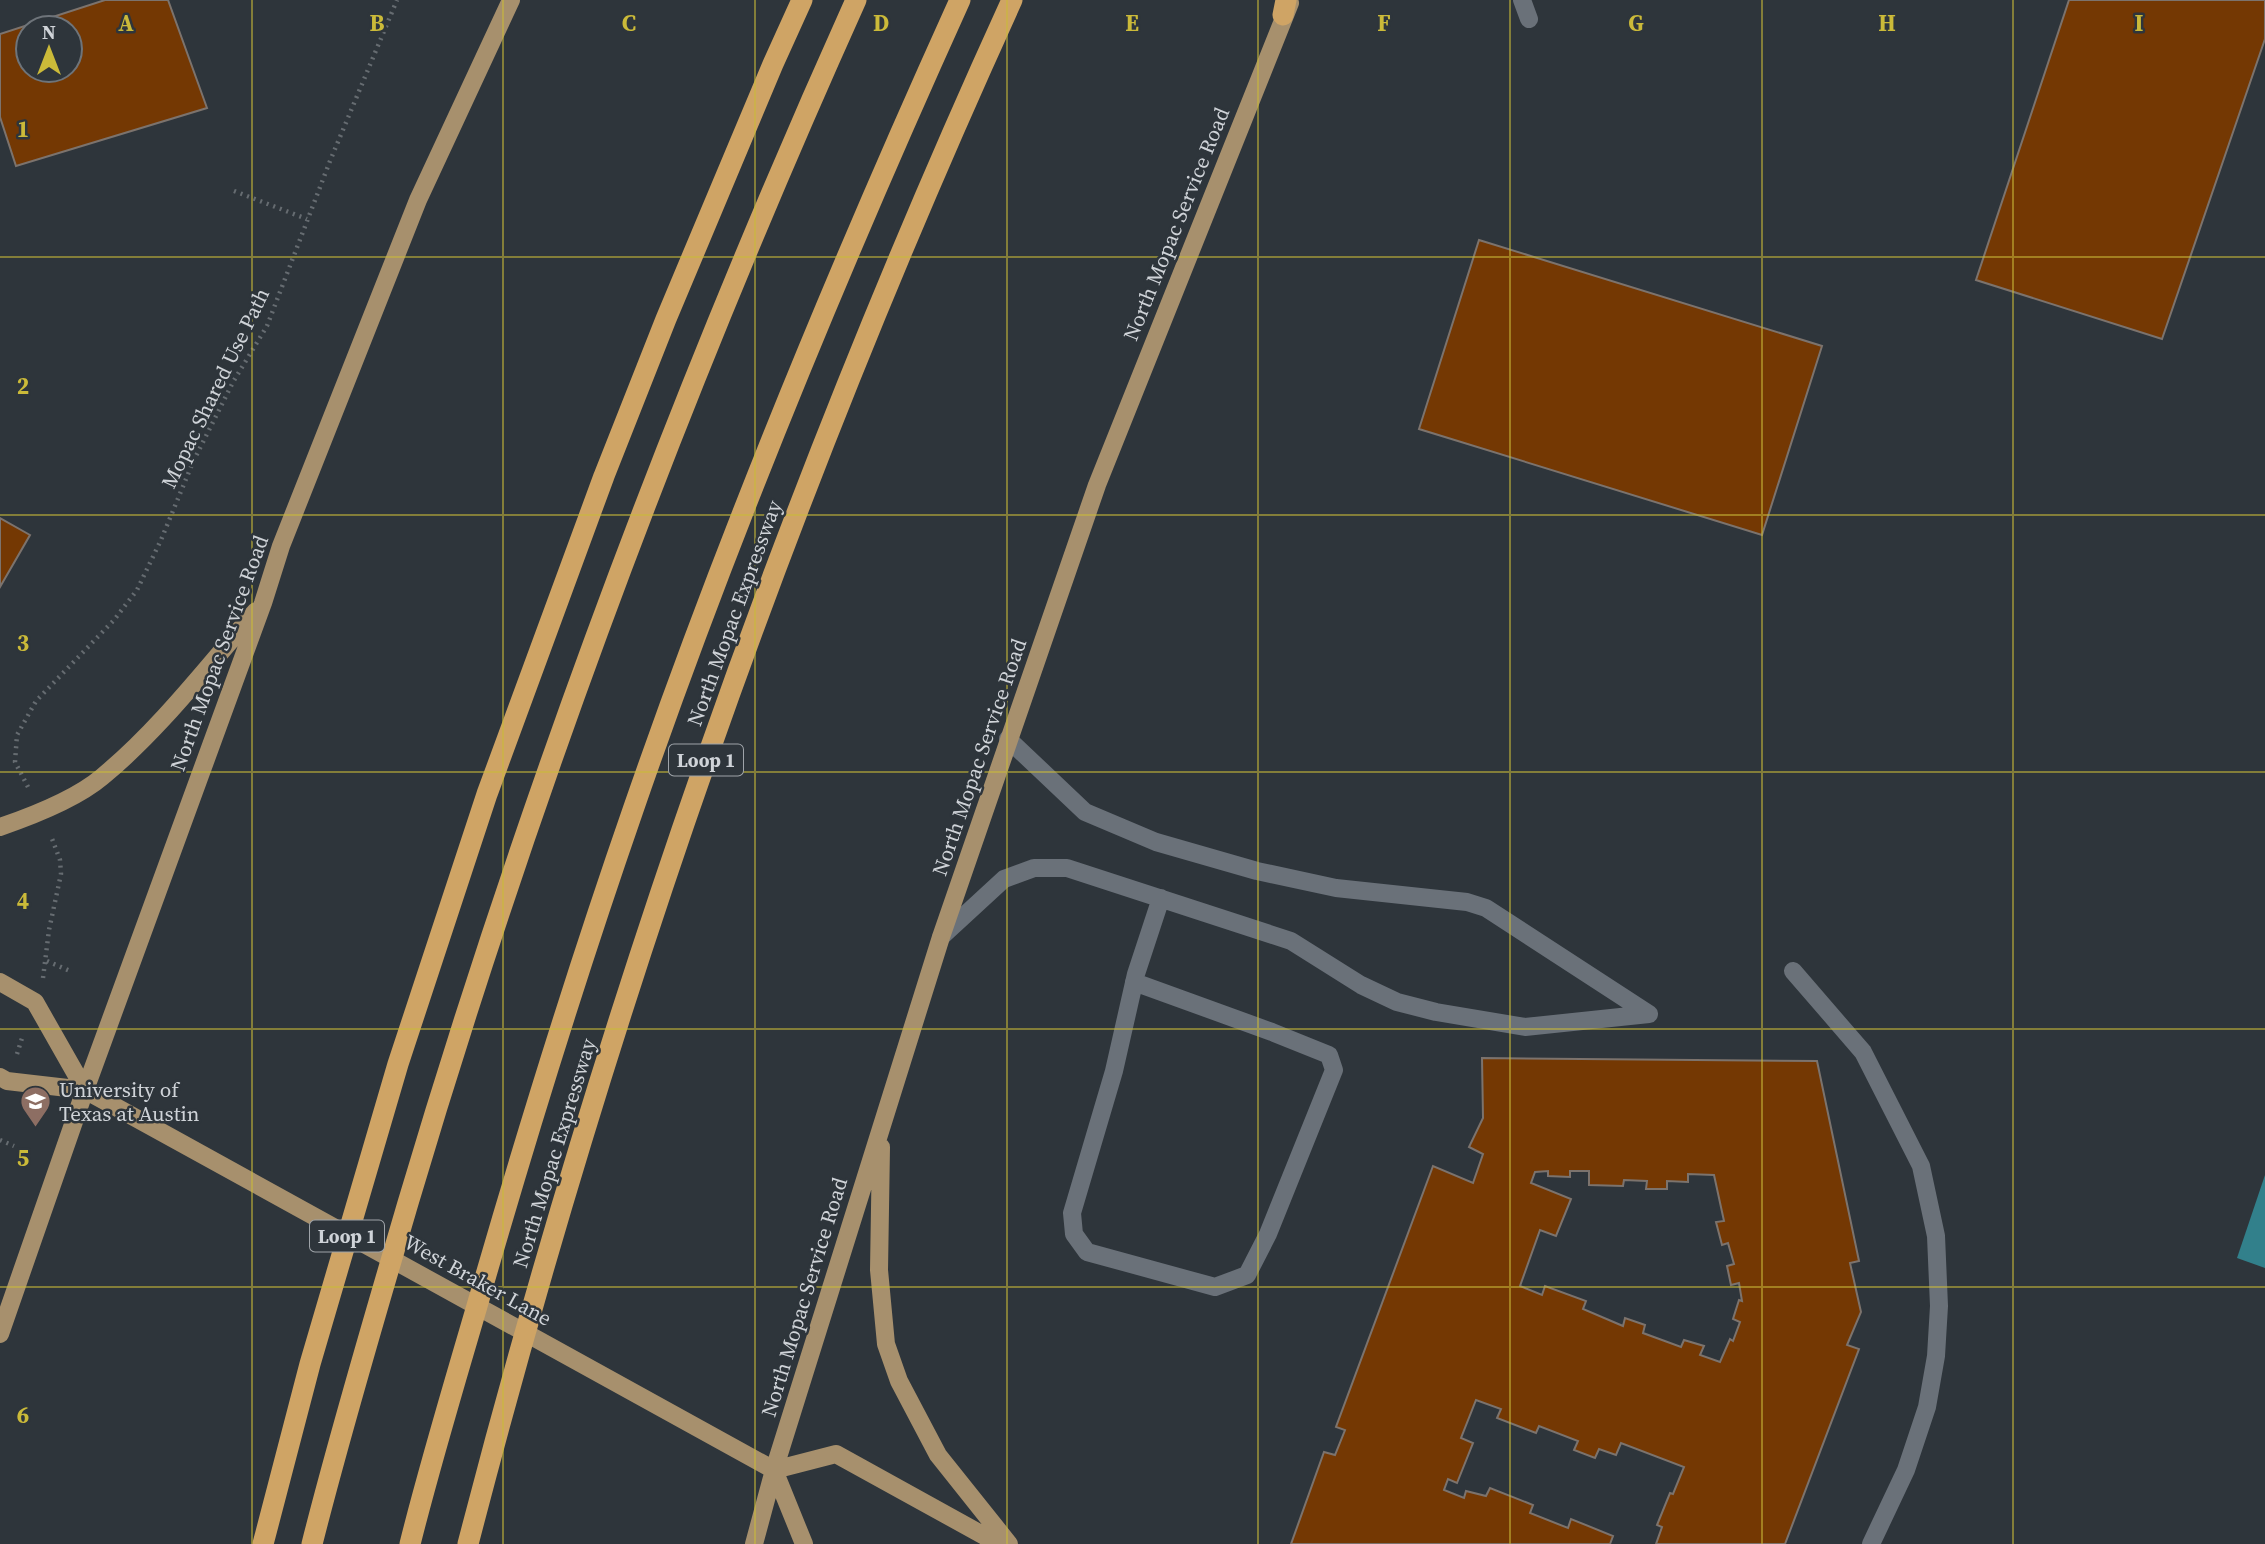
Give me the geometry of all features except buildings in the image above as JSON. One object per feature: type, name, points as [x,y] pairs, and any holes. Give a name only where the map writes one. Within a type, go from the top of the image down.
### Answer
[{"type":"highway","name":"Loop 1","points":[[263,1544],[310,1364],[398,1064],[487,794],[642,380],[802,0]]},
{"type":"highway","points":[[312,1544],[343,1422],[449,1065],[536,802],[627,551],[717,322],[856,0]]},
{"type":"highway","points":[[410,1544],[529,1124],[633,810],[711,596],[797,380],[902,129],[960,0]]},
{"type":"highway","name":"North Mopac Expressway","points":[[468,1544],[590,1114],[679,834],[754,625],[841,399],[945,148],[1012,0]]},
{"type":"main road","name":"North Mopac Service Road","points":[[0,1334],[85,1090],[263,603],[281,546],[418,200],[511,0]]},
{"type":"main road","name":"North Mopac Service Road","points":[[754,1544],[774,1470],[881,1128],[1009,739],[1097,485],[1287,5]]},
{"type":"main road","points":[[0,827],[40,813],[100,779],[160,721],[263,603]]},
{"type":"main road","points":[[0,982],[35,1002],[85,1090]]},
{"type":"main road","name":"West Braker Lane","points":[[0,1077],[7,1081],[85,1090],[774,1470]]},
{"type":"main road","points":[[881,1128],[879,1270],[886,1344],[899,1381],[938,1455],[1009,1544]]},
{"type":"main road","points":[[804,1544],[774,1470],[836,1454],[999,1544]]},
{"type":"lane","points":[[1522,0],[1529,19]]},
{"type":"lane","points":[[942,937],[1004,879],[1034,868],[1067,868],[1291,941],[1361,985],[1397,1002],[1436,1012],[1525,1027],[1649,1014],[1486,908],[1467,902],[1336,888],[1257,871],[1156,842],[1085,812],[1009,739]]},
{"type":"lane","points":[[1134,982],[1329,1055],[1334,1070],[1268,1234],[1247,1275],[1215,1287],[1087,1252],[1074,1234],[1072,1213],[1114,1071],[1134,982],[1161,898]]},
{"type":"lane","points":[[1793,971],[1863,1052],[1921,1166],[1936,1236],[1939,1306],[1936,1356],[1927,1407],[1906,1470],[1871,1544]]},
{"type":"path","name":"Mopac Shared Use Path","points":[[33,797],[15,762],[17,735],[36,701],[114,620],[137,590],[161,540],[193,461],[233,382],[267,326],[307,219],[397,0]]},
{"type":"path","points":[[234,191],[307,219]]},
{"type":"path","points":[[46,972],[49,930],[61,874],[60,860],[52,837]]},
{"type":"path","points":[[47,961],[70,971]]},
{"type":"path","points":[[0,1140],[14,1146]]},
{"type":"water","points":[[2265,1175],[2265,1268],[2237,1258]]},
{"type":"place","name":"University of Texas at Austin","points":[[36,1128]]}]
